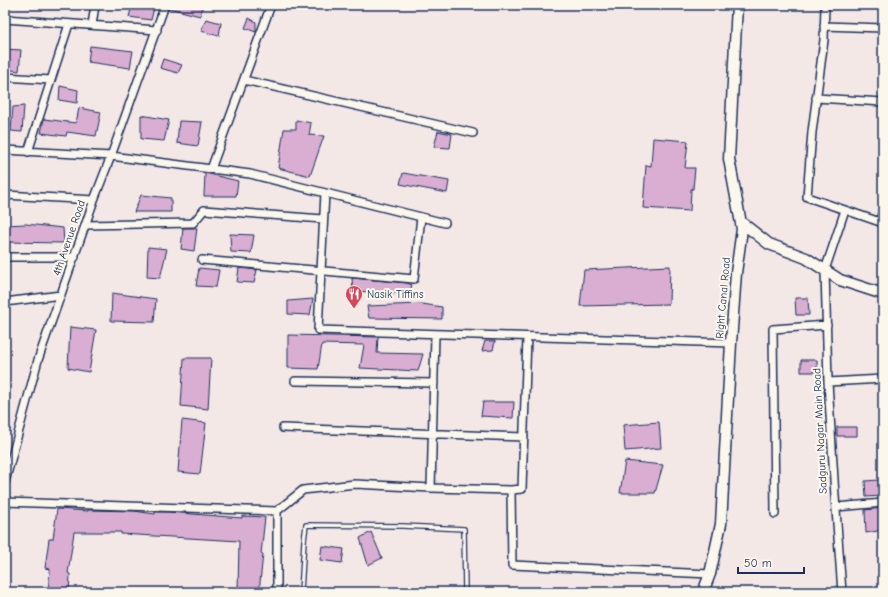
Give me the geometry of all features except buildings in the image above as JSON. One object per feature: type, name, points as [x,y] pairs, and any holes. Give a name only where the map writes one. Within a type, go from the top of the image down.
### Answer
[{"type":"street","points":[[92,25],[96,5]]},
{"type":"street","name":"4th Avenue Road","points":[[5,482],[38,360],[85,225],[165,5]]},
{"type":"street","points":[[211,169],[271,5]]},
{"type":"street","name":"Right Canal Road","points":[[703,592],[710,574],[721,524],[730,343],[736,273],[742,229],[730,159],[738,5]]},
{"type":"street","points":[[825,5],[806,196],[881,223],[883,209]]},
{"type":"street","points":[[5,19],[156,30]]},
{"type":"street","points":[[28,152],[69,24]]},
{"type":"street","points":[[824,26],[883,28]]},
{"type":"street","points":[[5,77],[51,80]]},
{"type":"street","points":[[244,80],[472,133]]},
{"type":"street","points":[[816,98],[883,102]]},
{"type":"street","points":[[5,150],[111,156],[250,174],[445,223]]},
{"type":"street","points":[[325,193],[318,330],[435,335],[730,343]]},
{"type":"street","points":[[5,195],[94,200]]},
{"type":"street","points":[[85,225],[193,223],[204,210],[323,219]]},
{"type":"street","points":[[825,270],[845,210]]},
{"type":"street","points":[[202,260],[414,279],[421,217]]},
{"type":"street","points":[[741,222],[769,244],[806,258],[840,280],[883,294]]},
{"type":"street","points":[[5,257],[75,257]]},
{"type":"street","name":"Sadguru Nagar Main Road","points":[[825,270],[828,382],[842,592]]},
{"type":"street","points":[[5,302],[61,295]]},
{"type":"street","points":[[775,514],[774,329],[827,325]]},
{"type":"street","points":[[431,488],[435,335]]},
{"type":"street","points":[[5,502],[277,511],[303,490],[355,484],[431,488],[522,489],[527,337]]},
{"type":"street","points":[[828,382],[883,379]]},
{"type":"street","points":[[295,381],[434,383]]},
{"type":"street","points":[[283,428],[524,437]]},
{"type":"street","points":[[512,490],[512,565],[710,574]]},
{"type":"street","points":[[836,507],[883,503]]},
{"type":"street","points":[[277,511],[277,592]]},
{"type":"lane","points":[[301,592],[306,525],[403,526],[464,529],[465,592]]},
{"type":"place","name":"Nasik Tiffins","points":[[354,309]]}]
